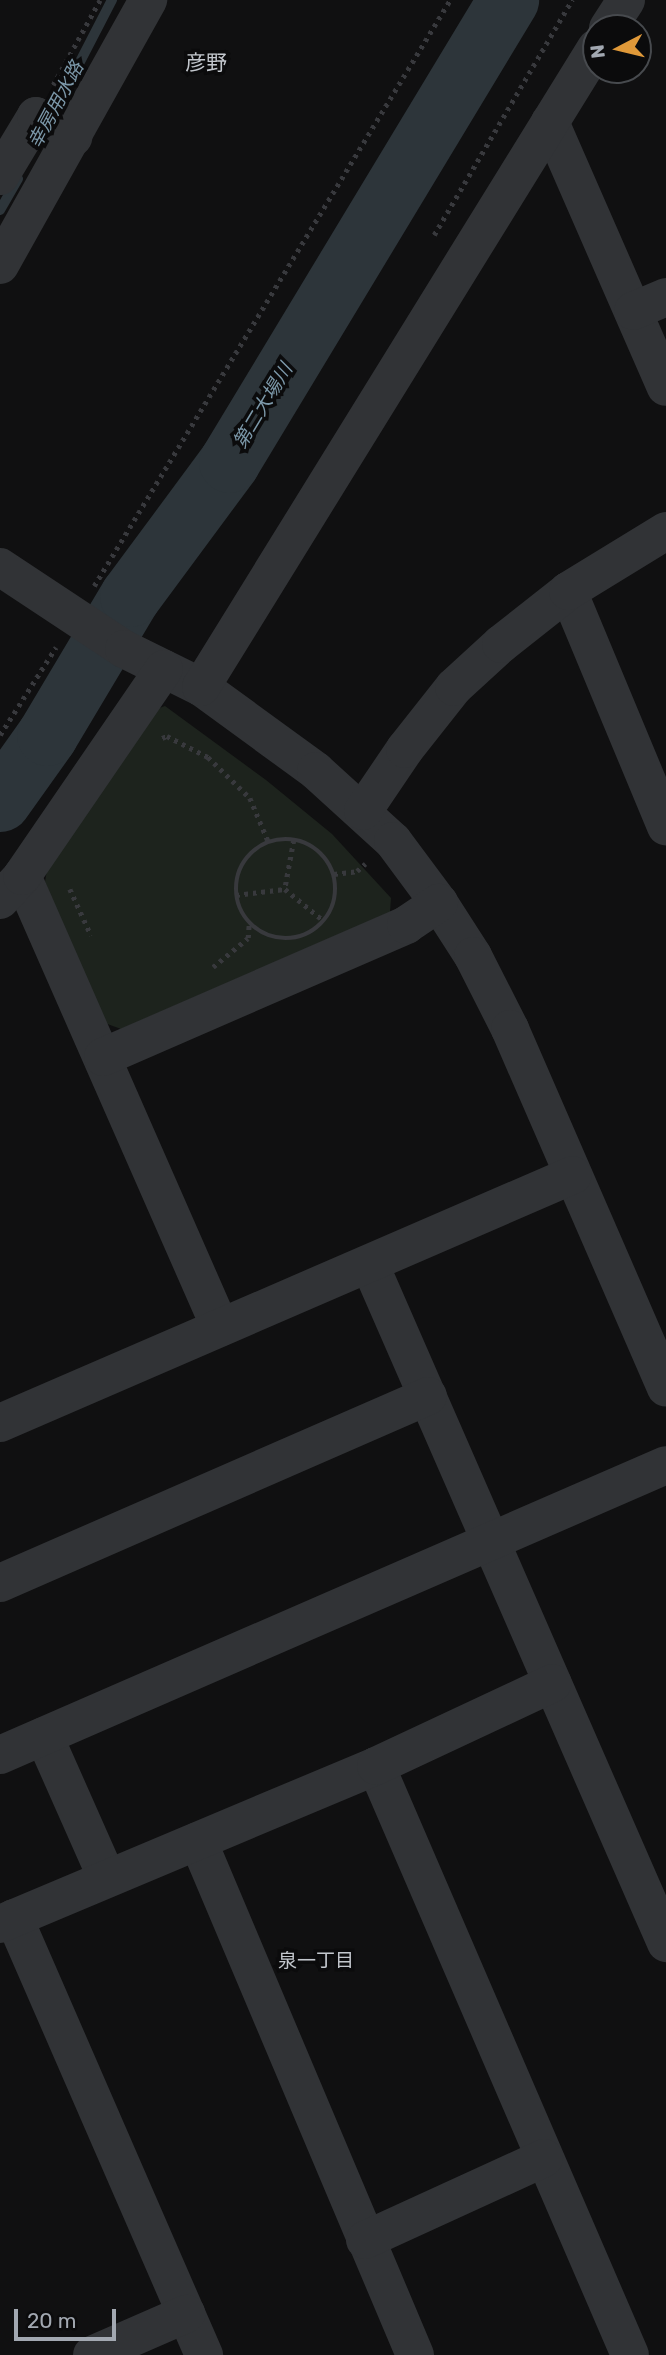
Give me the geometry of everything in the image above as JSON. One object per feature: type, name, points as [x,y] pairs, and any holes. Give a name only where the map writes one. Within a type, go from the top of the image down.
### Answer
[{"type":"street","points":[[0,176],[56,127],[148,0]]},
{"type":"street","points":[[201,687],[582,71]]},
{"type":"street","points":[[550,122],[650,304],[666,387]]},
{"type":"street","points":[[0,265],[56,127]]},
{"type":"street","points":[[363,811],[405,749],[454,687],[501,644],[568,590],[666,531]]},
{"type":"street","points":[[0,567],[124,649],[201,687],[316,771],[393,841],[439,902],[473,956],[498,1005],[666,1387]]},
{"type":"street","points":[[568,590],[655,768],[666,826]]},
{"type":"street","points":[[164,669],[11,888],[103,1057],[220,1327]]},
{"type":"street","points":[[103,1057],[406,925],[439,902]]},
{"type":"street","points":[[4,1410],[220,1327],[370,1265],[573,1175]]},
{"type":"street","points":[[370,1265],[666,1943]]},
{"type":"street","points":[[0,1583],[428,1396]]},
{"type":"street","points":[[0,1755],[666,1465]]},
{"type":"street","points":[[204,2355],[7,1921],[376,1766],[553,1683]]},
{"type":"street","points":[[44,1736],[107,1878]]},
{"type":"street","points":[[376,1766],[630,2355]]},
{"type":"street","points":[[198,1840],[415,2355]]},
{"type":"street","points":[[365,2240],[544,2158]]},
{"type":"street","points":[[92,2355],[186,2314]]},
{"type":"path","points":[[56,127],[100,0]]},
{"type":"path","points":[[0,735],[76,616],[450,0]]},
{"type":"path","points":[[150,741],[167,736],[208,757],[250,798],[269,843]]},
{"type":"path","points":[[282,839],[294,840],[315,848],[327,860],[334,874],[334,906],[325,921],[312,933],[287,940],[270,937],[249,924],[240,910],[236,895],[239,872],[247,857],[260,845],[269,843],[282,839]]},
{"type":"path","points":[[285,889],[294,840]]},
{"type":"path","points":[[334,874],[357,871],[372,858]]},
{"type":"path","points":[[66,883],[78,901],[95,947]]},
{"type":"path","points":[[236,895],[285,889],[325,921]]},
{"type":"path","points":[[205,973],[248,937],[249,924]]},
{"type":"shaded area","points":[[165,706],[266,780],[332,834],[391,898],[390,912],[121,1029],[102,1022],[45,882],[48,864],[149,712]]},
{"type":"waterway","name":"幸房用水路","points":[[52,116],[112,0]]},
{"type":"waterway","name":"第二大場川","points":[[0,801],[47,735],[130,596],[229,462],[508,0]]},
{"type":"waterway","name":"幸房用水路","points":[[0,210],[18,179]]},
{"type":"district","name":"彦野","points":[[206,63]]},
{"type":"district","name":"泉一丁目","points":[[316,1961]]}]
